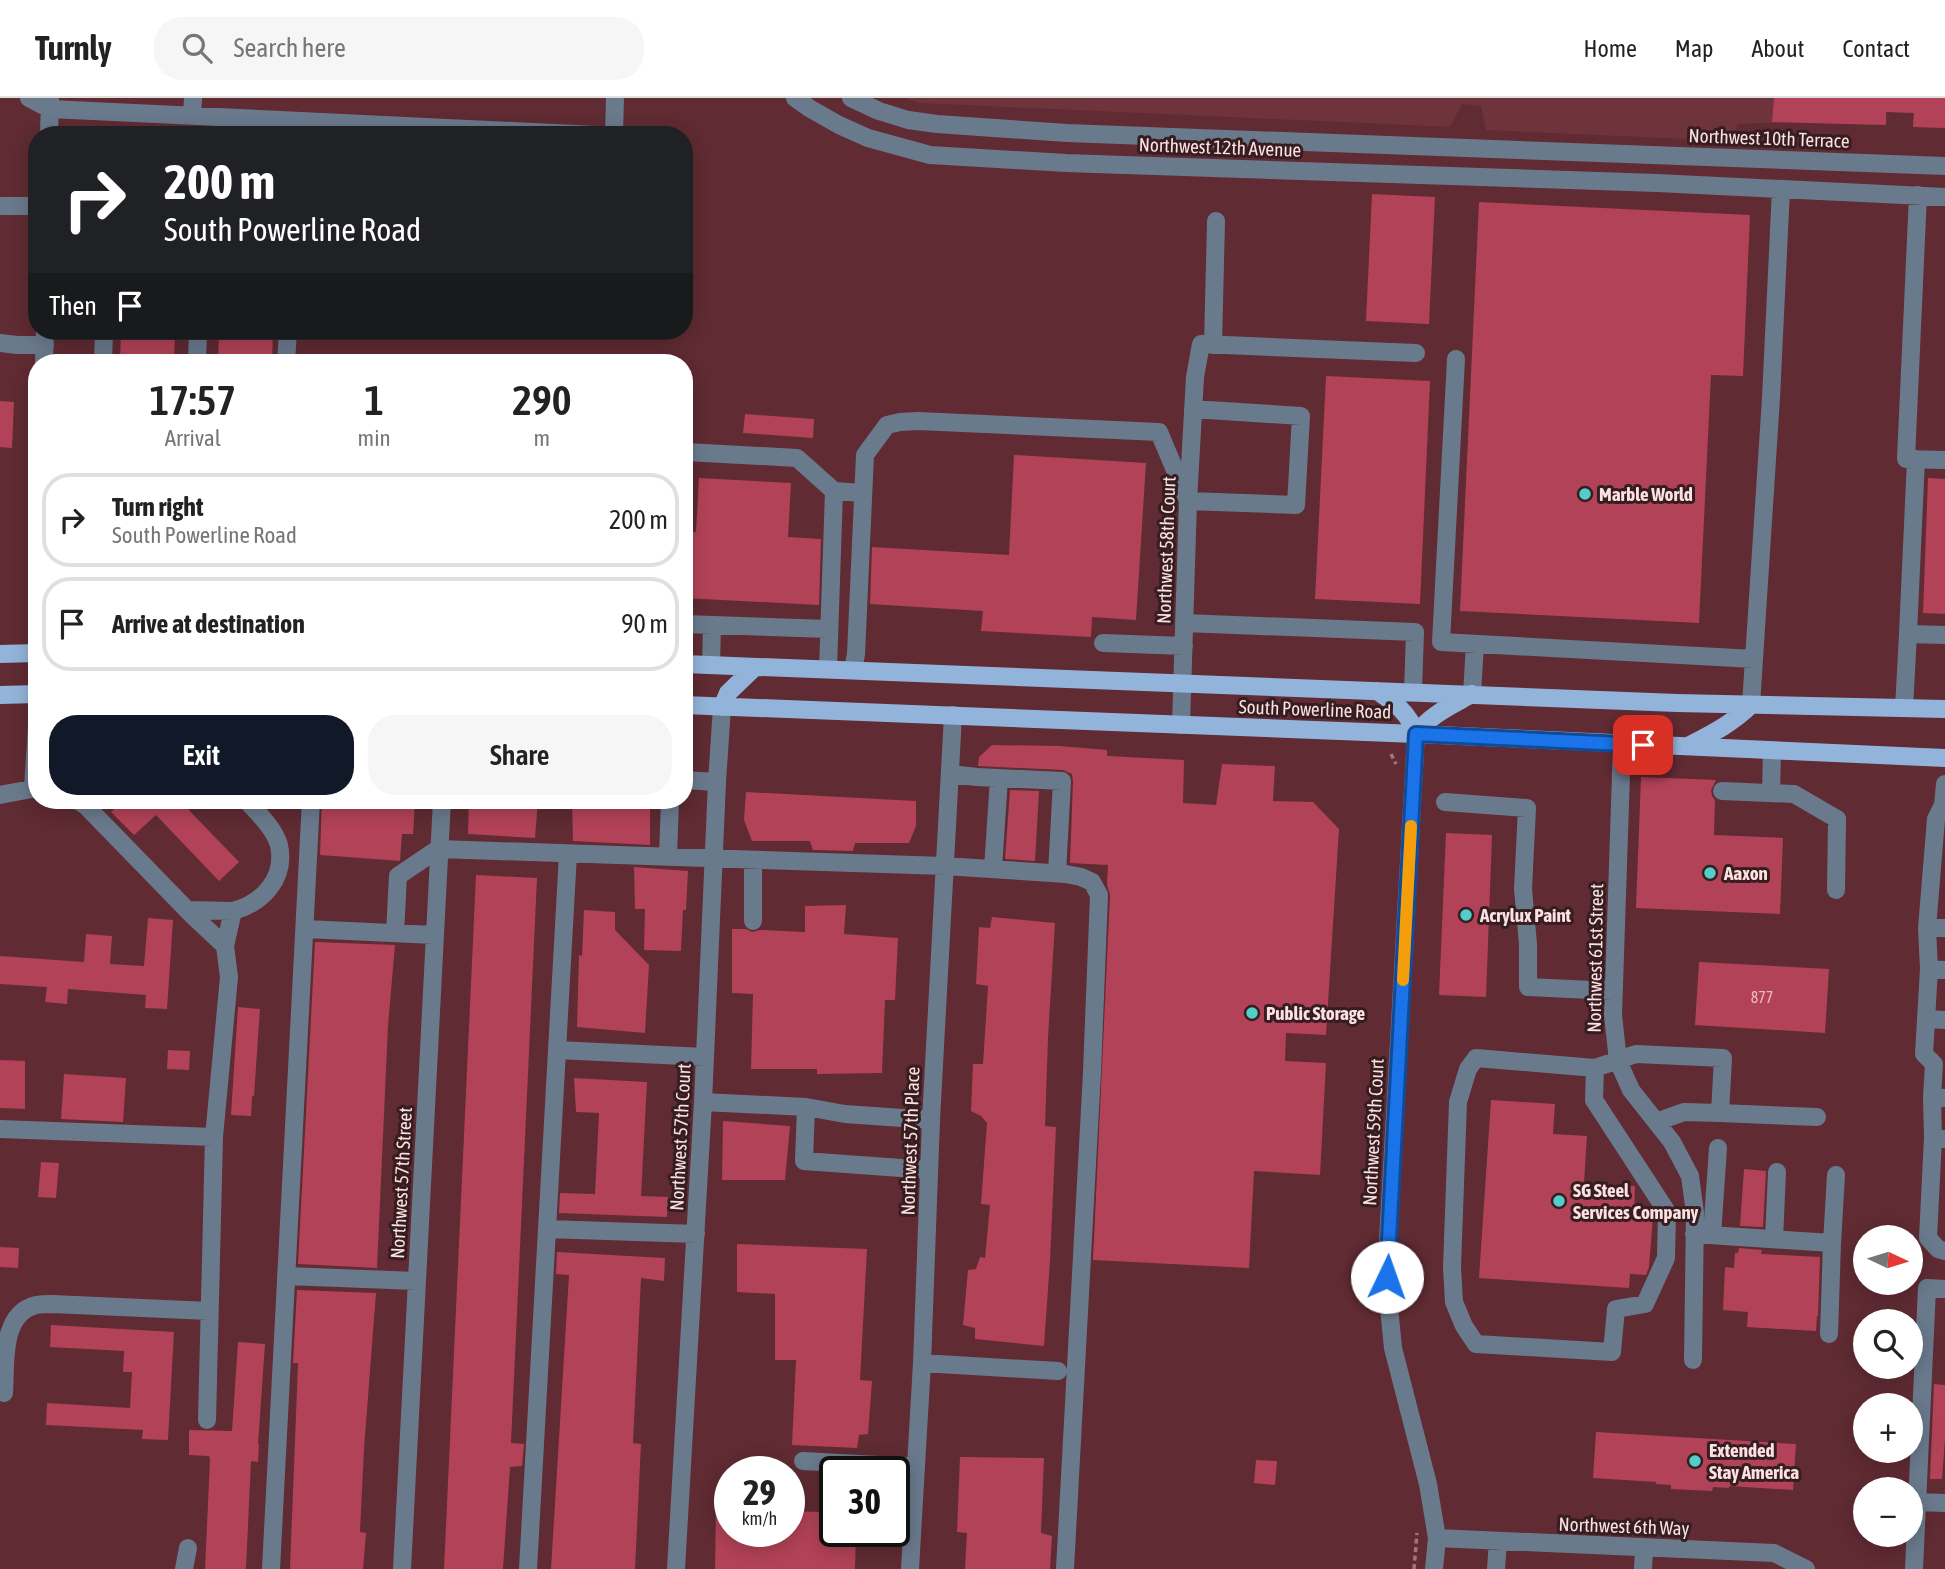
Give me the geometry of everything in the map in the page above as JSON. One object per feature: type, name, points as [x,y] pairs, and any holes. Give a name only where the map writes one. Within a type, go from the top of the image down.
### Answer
[{"type":"main road","points":[[0,654],[28,653]]},
{"type":"main road","name":"South Powerline Road","points":[[693,664],[1751,705],[1945,709]]},
{"type":"main road","points":[[722,707],[728,693],[755,667]]},
{"type":"main road","points":[[1377,691],[1407,715],[1416,734]]},
{"type":"main road","points":[[0,695],[28,694]]},
{"type":"main road","points":[[1416,734],[1435,714],[1464,694]]},
{"type":"main road","name":"South Powerline Road","points":[[693,705],[1945,758]]},
{"type":"main road","points":[[1685,747],[1720,729],[1751,705]]},
{"type":"street","points":[[29,98],[50,103],[193,107],[286,126]]},
{"type":"street","points":[[614,126],[615,98]]},
{"type":"street","name":"Northwest 12th Avenue","points":[[795,98],[839,125],[868,138],[930,155],[1066,163],[1755,188]]},
{"type":"street","name":"Northwest 12th Avenue","points":[[851,98],[908,120],[958,126],[1067,133],[1590,152]]},
{"type":"street","points":[[49,126],[50,103]]},
{"type":"street","points":[[1066,163],[1067,133]]},
{"type":"street","name":"Northwest 10th Terrace","points":[[1590,152],[1945,166]]},
{"type":"street","points":[[1756,158],[1755,188],[1945,197]]},
{"type":"street","points":[[1751,705],[1781,189]]},
{"type":"street","points":[[1918,195],[1906,459],[1945,460]]},
{"type":"street","points":[[0,206],[28,206]]},
{"type":"street","points":[[1216,220],[1213,345],[1416,353]]},
{"type":"street","points":[[0,343],[45,346]]},
{"type":"street","name":"Northwest 58th Court","points":[[1181,725],[1195,377],[1201,344],[1213,345]]},
{"type":"street","points":[[1456,359],[1441,642],[1754,659]]},
{"type":"street","points":[[853,670],[866,455],[887,425],[918,421],[1159,432],[1188,501],[1296,505],[1301,416],[1193,409]]},
{"type":"street","points":[[693,452],[797,458],[834,491],[863,493]]},
{"type":"street","points":[[1904,708],[1916,459]]},
{"type":"street","points":[[828,670],[834,491]]},
{"type":"street","points":[[1184,623],[1415,632],[1413,692]]},
{"type":"street","points":[[693,624],[829,629]]},
{"type":"street","points":[[711,665],[712,625]]},
{"type":"street","points":[[1908,634],[1945,635]]},
{"type":"street","points":[[1103,643],[1184,646]]},
{"type":"street","points":[[1464,694],[1475,644]]},
{"type":"street","name":"Northwest 57th Court","points":[[676,1569],[696,1234],[716,782],[722,707]]},
{"type":"street","name":"Northwest 57th Place","points":[[910,1569],[953,715]]},
{"type":"street","name":"Northwest 59th Court","points":[[1416,734],[1387,1277],[1393,1348],[1428,1484],[1437,1538],[1434,1569]]},
{"type":"street","name":"Northwest 61st Street","points":[[1622,744],[1612,1015],[1618,1061],[1631,1090],[1672,1142],[1690,1176],[1695,1213],[1703,1235],[1693,1360]]},
{"type":"street","points":[[1771,793],[1772,751]]},
{"type":"street","points":[[950,774],[1062,781],[1057,873]]},
{"type":"street","points":[[993,869],[999,778]]},
{"type":"street","points":[[693,781],[716,782]]},
{"type":"street","points":[[1945,784],[1944,805],[1936,819],[1937,970],[1926,1019],[1924,1054],[1939,1061],[1939,1139],[1928,1238],[1938,1250],[1945,1251]]},
{"type":"street","points":[[0,795],[28,789]]},
{"type":"street","points":[[1722,791],[1794,794],[1837,818],[1836,890]]},
{"type":"street","points":[[1445,802],[1527,808],[1522,889],[1528,944],[1528,987],[1613,990]]},
{"type":"street","points":[[89,809],[225,946]]},
{"type":"street","points":[[187,910],[233,911],[246,908],[267,892],[275,880],[280,862],[278,845],[271,829],[254,809]]},
{"type":"street","points":[[271,1569],[311,809]]},
{"type":"street","name":"Northwest 57th Street","points":[[402,1569],[441,809]]},
{"type":"street","points":[[668,857],[670,809]]},
{"type":"street","points":[[395,933],[398,876],[438,849],[944,866],[1057,873],[1081,877],[1092,882],[1098,895],[1092,1072],[1065,1569]]},
{"type":"street","points":[[528,1569],[568,854]]},
{"type":"street","points":[[753,860],[753,921]]},
{"type":"street","points":[[207,1420],[214,1137],[229,977],[225,946],[233,911]]},
{"type":"street","points":[[306,929],[434,935]]},
{"type":"street","points":[[1926,1019],[1945,1020]]},
{"type":"street","points":[[557,1050],[705,1057]]},
{"type":"street","points":[[1595,1068],[1594,1100],[1667,1212],[1665,1258],[1645,1304],[1616,1309],[1612,1352],[1476,1343],[1464,1326],[1454,1302],[1452,1267],[1458,1102],[1468,1069],[1476,1058],[1595,1068],[1636,1054],[1723,1058],[1720,1113]]},
{"type":"street","points":[[703,1102],[806,1107],[845,1114],[931,1120]]},
{"type":"street","points":[[806,1107],[804,1161],[929,1170]]},
{"type":"street","points":[[1656,1122],[1684,1112],[1817,1117]]},
{"type":"street","points":[[0,1129],[214,1137]]},
{"type":"street","points":[[1718,1148],[1703,1235],[1832,1242]]},
{"type":"street","points":[[1774,1239],[1777,1172]]},
{"type":"street","points":[[1829,1334],[1836,1175]]},
{"type":"street","points":[[547,1229],[696,1234]]},
{"type":"street","points":[[286,1276],[416,1281]]},
{"type":"street","points":[[1918,1477],[1927,1288],[1945,1289]]},
{"type":"street","points":[[5,1393],[7,1341],[13,1324],[26,1309],[37,1305],[209,1311]]},
{"type":"street","points":[[922,1363],[1058,1371]]},
{"type":"street","points":[[805,1461],[916,1467]]},
{"type":"street","points":[[1923,1502],[1945,1503]]},
{"type":"street","name":"Northwest 6th Way","points":[[1437,1538],[1774,1553],[1806,1569]]},
{"type":"street","points":[[1496,1569],[1498,1541]]},
{"type":"street","points":[[1914,1569],[1915,1547]]},
{"type":"street","points":[[184,1569],[188,1548]]},
{"type":"street","points":[[1643,1569],[1644,1549]]},
{"type":"shaded area","points":[[904,98],[1945,98],[1945,128],[1913,127],[1913,113],[1887,112],[1886,125],[1792,122],[1738,124],[1731,141],[1486,130],[1481,106],[1462,104],[1450,127],[920,103]]},
{"type":"building","points":[[1774,98],[1945,98],[1945,128],[1913,127],[1914,113],[1886,112],[1886,125],[1772,122]]},
{"type":"building","points":[[1372,194],[1435,197],[1429,324],[1366,321]]},
{"type":"building","name":"Marble World","points":[[1479,202],[1750,215],[1743,376],[1711,375],[1699,623],[1460,611]]},
{"type":"building","points":[[121,340],[175,340],[174,354],[120,354]]},
{"type":"building","points":[[219,340],[273,340],[272,354],[218,354]]},
{"type":"building","points":[[1326,376],[1430,381],[1420,604],[1315,599]]},
{"type":"building","points":[[0,401],[14,402],[12,448],[0,447]]},
{"type":"building","points":[[745,414],[814,419],[813,438],[743,433]]},
{"type":"building","points":[[1014,455],[1146,463],[1136,620],[1092,617],[1091,637],[981,631],[983,611],[870,604],[872,547],[1009,555]]},
{"type":"building","points":[[699,478],[791,483],[788,537],[821,539],[819,605],[693,598],[693,532],[696,532]]},
{"type":"building","points":[[1928,478],[1945,479],[1945,614],[1923,613]]},
{"type":"building","points":[[992,745],[1059,746],[1107,750],[1107,756],[1184,760],[1183,803],[1216,805],[1222,764],[1275,766],[1273,801],[1313,802],[1339,829],[1326,1035],[1286,1033],[1285,1061],[1326,1063],[1320,1175],[1254,1171],[1249,1268],[1093,1260],[1110,895],[1107,885],[1108,865],[1070,863],[1072,774],[1063,770],[978,766],[979,757]]},
{"type":"building","name":"Aaxon","points":[[1641,777],[1716,780],[1711,790],[1715,800],[1714,835],[1783,838],[1780,914],[1636,908]]},
{"type":"building","points":[[1010,790],[1039,791],[1035,861],[1005,859]]},
{"type":"building","points":[[746,792],[916,801],[916,826],[909,843],[855,843],[853,851],[813,850],[810,841],[752,841],[744,820]]},
{"type":"building","points":[[114,809],[188,809],[239,862],[219,881],[156,815],[134,835],[111,812]]},
{"type":"building","points":[[322,809],[414,809],[413,834],[402,834],[400,861],[320,855]]},
{"type":"building","points":[[469,809],[537,809],[535,838],[468,834]]},
{"type":"building","points":[[572,809],[650,809],[650,845],[573,841]]},
{"type":"building","name":"Acrylux Paint","points":[[1446,833],[1492,835],[1486,997],[1439,995]]},
{"type":"building","points":[[634,867],[688,871],[681,951],[644,950],[645,909],[635,909]]},
{"type":"building","points":[[476,875],[537,878],[511,1443],[524,1444],[522,1466],[510,1467],[503,1569],[444,1569]]},
{"type":"building","points":[[846,905],[844,934],[898,938],[895,1000],[885,1000],[882,1073],[817,1074],[817,1069],[751,1069],[753,994],[732,993],[732,929],[752,932],[805,932],[805,906]]},
{"type":"building","points":[[584,910],[615,912],[615,930],[649,965],[645,1033],[577,1027],[579,955],[582,956]]},
{"type":"building","points":[[992,917],[1055,923],[1045,1126],[1056,1127],[1044,1346],[975,1339],[975,1328],[963,1325],[968,1270],[976,1269],[980,1257],[985,1258],[990,1205],[981,1204],[987,1123],[971,1111],[973,1064],[983,1064],[988,986],[976,984],[979,927],[990,928]]},
{"type":"building","points":[[148,918],[173,920],[167,1009],[145,1008],[146,995],[68,989],[67,1004],[45,1002],[47,987],[0,984],[0,956],[84,962],[86,934],[112,936],[110,964],[144,966]]},
{"type":"building","points":[[315,942],[395,945],[388,1026],[377,1268],[298,1264]]},
{"type":"building","points":[[1699,962],[1829,969],[1825,1033],[1695,1025]]},
{"type":"building","points":[[238,1007],[260,1009],[251,1116],[231,1115]]},
{"type":"building","points":[[168,1050],[190,1051],[189,1070],[167,1069]]},
{"type":"building","points":[[0,1060],[25,1061],[25,1109],[0,1108]]},
{"type":"building","points":[[64,1074],[126,1078],[123,1122],[61,1119]]},
{"type":"building","points":[[574,1078],[647,1082],[641,1196],[668,1197],[667,1217],[559,1213],[560,1193],[595,1194],[599,1113],[576,1112]]},
{"type":"building","name":"SG Steel Services Company","points":[[1491,1100],[1555,1104],[1553,1134],[1587,1136],[1584,1183],[1635,1186],[1634,1216],[1653,1217],[1646,1275],[1630,1274],[1629,1288],[1479,1278]]},
{"type":"building","points":[[723,1121],[790,1126],[785,1180],[722,1180]]},
{"type":"building","points":[[41,1162],[59,1163],[56,1198],[38,1197]]},
{"type":"building","points":[[1744,1169],[1766,1171],[1763,1227],[1740,1226]]},
{"type":"building","points":[[737,1244],[867,1249],[860,1380],[872,1381],[868,1434],[859,1435],[857,1448],[792,1445],[796,1360],[775,1360],[775,1294],[737,1292]]},
{"type":"building","points":[[0,1247],[19,1248],[18,1268],[0,1267]]},
{"type":"building","points":[[1739,1248],[1762,1250],[1761,1254],[1820,1257],[1816,1331],[1747,1327],[1748,1312],[1723,1310],[1725,1267],[1734,1268],[1735,1253],[1738,1253]]},
{"type":"building","points":[[557,1252],[665,1258],[664,1281],[641,1278],[633,1443],[641,1444],[635,1569],[551,1569],[569,1275],[556,1274]]},
{"type":"building","points":[[297,1290],[376,1293],[360,1532],[366,1533],[363,1569],[290,1569],[298,1363],[293,1363]]},
{"type":"building","points":[[51,1325],[174,1332],[168,1440],[142,1439],[143,1430],[46,1425],[47,1403],[130,1408],[132,1372],[123,1372],[124,1351],[50,1347]]},
{"type":"building","points":[[238,1342],[265,1344],[258,1462],[251,1461],[246,1569],[205,1569],[210,1459],[209,1456],[189,1455],[189,1430],[232,1431]]},
{"type":"building","points":[[1934,1384],[1945,1385],[1942,1479],[1930,1479]]},
{"type":"building","name":"Extended Stay America","points":[[1596,1432],[1796,1444],[1793,1490],[1729,1486],[1713,1487],[1712,1491],[1671,1489],[1671,1485],[1656,1482],[1593,1478]]},
{"type":"building","points":[[960,1457],[1044,1458],[1041,1533],[1052,1536],[1050,1569],[965,1569],[967,1533],[957,1532]]},
{"type":"building","points":[[1256,1460],[1277,1461],[1275,1485],[1254,1483]]},
{"type":"building","points":[[805,1511],[819,1512],[819,1547],[856,1547],[855,1569],[715,1569],[715,1547],[805,1547]]},
{"type":"slow traffic","points":[[1403,980],[1411,826]]},
{"type":"place","name":"Marble World","points":[[1585,494]]},
{"type":"place","name":"Aaxon","points":[[1710,873]]},
{"type":"place","name":"Acrylux Paint","points":[[1466,915]]},
{"type":"place","name":"Public Storage","points":[[1252,1013]]},
{"type":"place","name":"SG Steel Services Company","points":[[1559,1201]]},
{"type":"place","name":"Extended Stay America","points":[[1695,1461]]},
{"type":"route","points":[[1387,1277],[1416,734],[1643,745]]}]
